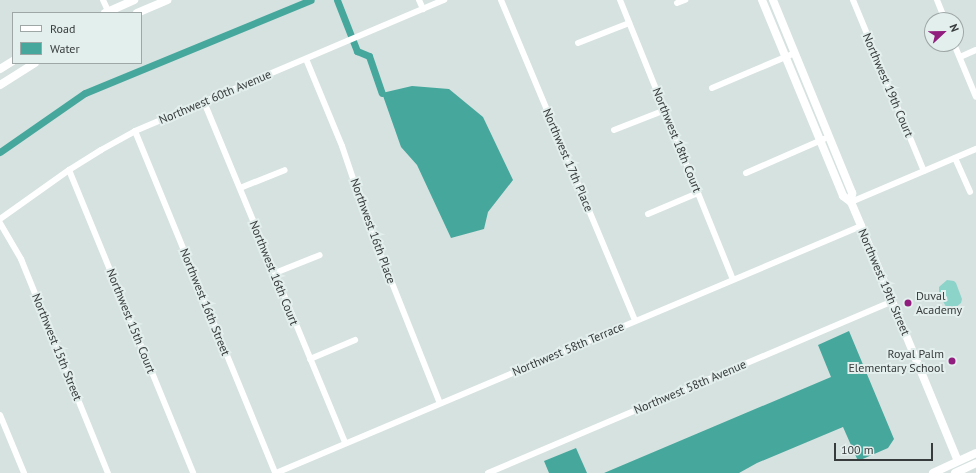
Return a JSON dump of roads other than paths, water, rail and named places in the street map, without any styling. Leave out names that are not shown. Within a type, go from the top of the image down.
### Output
[{"type":"street","points":[[103,0],[107,12],[134,0]]},
{"type":"street","points":[[139,12],[167,0]]},
{"type":"street","points":[[419,0],[422,9]]},
{"type":"street","name":"Northwest 60th Avenue","points":[[0,219],[69,170],[135,131],[444,0]]},
{"type":"street","name":"Northwest 17th Place","points":[[501,0],[635,320]]},
{"type":"street","name":"Northwest 18th Court","points":[[620,0],[733,279]]},
{"type":"street","points":[[677,3],[685,0]]},
{"type":"street","name":"Northwest 19th Street","points":[[762,0],[786,56],[852,193],[851,202],[958,461],[959,472]]},
{"type":"street","name":"Northwest 19th Street","points":[[773,0],[795,53],[825,139]]},
{"type":"street","name":"Northwest 19th Court","points":[[853,0],[924,171]]},
{"type":"street","points":[[936,0],[941,12]]},
{"type":"street","points":[[578,43],[629,23]]},
{"type":"street","points":[[960,57],[976,50]]},
{"type":"street","points":[[958,52],[976,97]]},
{"type":"street","points":[[712,88],[795,53]]},
{"type":"street","name":"Northwest 16th Place","points":[[306,59],[342,146],[367,220],[440,403]]},
{"type":"street","points":[[0,70],[12,62]]},
{"type":"street","points":[[0,85],[34,64]]},
{"type":"street","name":"Northwest 16th Court","points":[[204,102],[345,443]]},
{"type":"street","points":[[614,130],[665,110]]},
{"type":"street","name":"Northwest 16th Street","points":[[135,131],[275,473]]},
{"type":"street","points":[[746,173],[825,139]]},
{"type":"street","points":[[851,202],[976,149]]},
{"type":"street","points":[[955,158],[970,192]]},
{"type":"street","name":"Northwest 15th Court","points":[[69,170],[193,473]]},
{"type":"street","points":[[240,188],[285,170]]},
{"type":"street","points":[[648,214],[698,193]]},
{"type":"street","name":"Northwest 15th Street","points":[[0,223],[21,259],[108,473]]},
{"type":"street","name":"Northwest 58th Terrace","points":[[275,473],[861,226]]},
{"type":"street","points":[[275,273],[320,255]]},
{"type":"street","name":"Northwest 58th Avenue","points":[[488,473],[495,472],[893,301]]},
{"type":"street","points":[[310,359],[355,340]]},
{"type":"street","points":[[0,415],[24,473]]},
{"type":"street","points":[[933,473],[976,453]]},
{"type":"street","points":[[959,472],[976,463]]},
{"type":"water","points":[[412,86],[449,89],[483,117],[513,180],[488,212],[484,229],[451,238],[417,165],[401,147],[382,93]]},
{"type":"water","points":[[849,331],[894,439],[888,448],[858,461],[843,427],[757,463],[739,473],[604,473],[831,377],[818,345]]},
{"type":"water","points":[[576,448],[587,473],[549,473],[544,461]]},
{"type":"waterway","points":[[0,152],[85,93],[311,0]]},
{"type":"waterway","points":[[337,0],[357,51],[369,56],[382,93]]},
{"type":"place","name":"Duval Academy","points":[[908,303]]},
{"type":"place","name":"Royal Palm Elementary School","points":[[952,361]]}]
